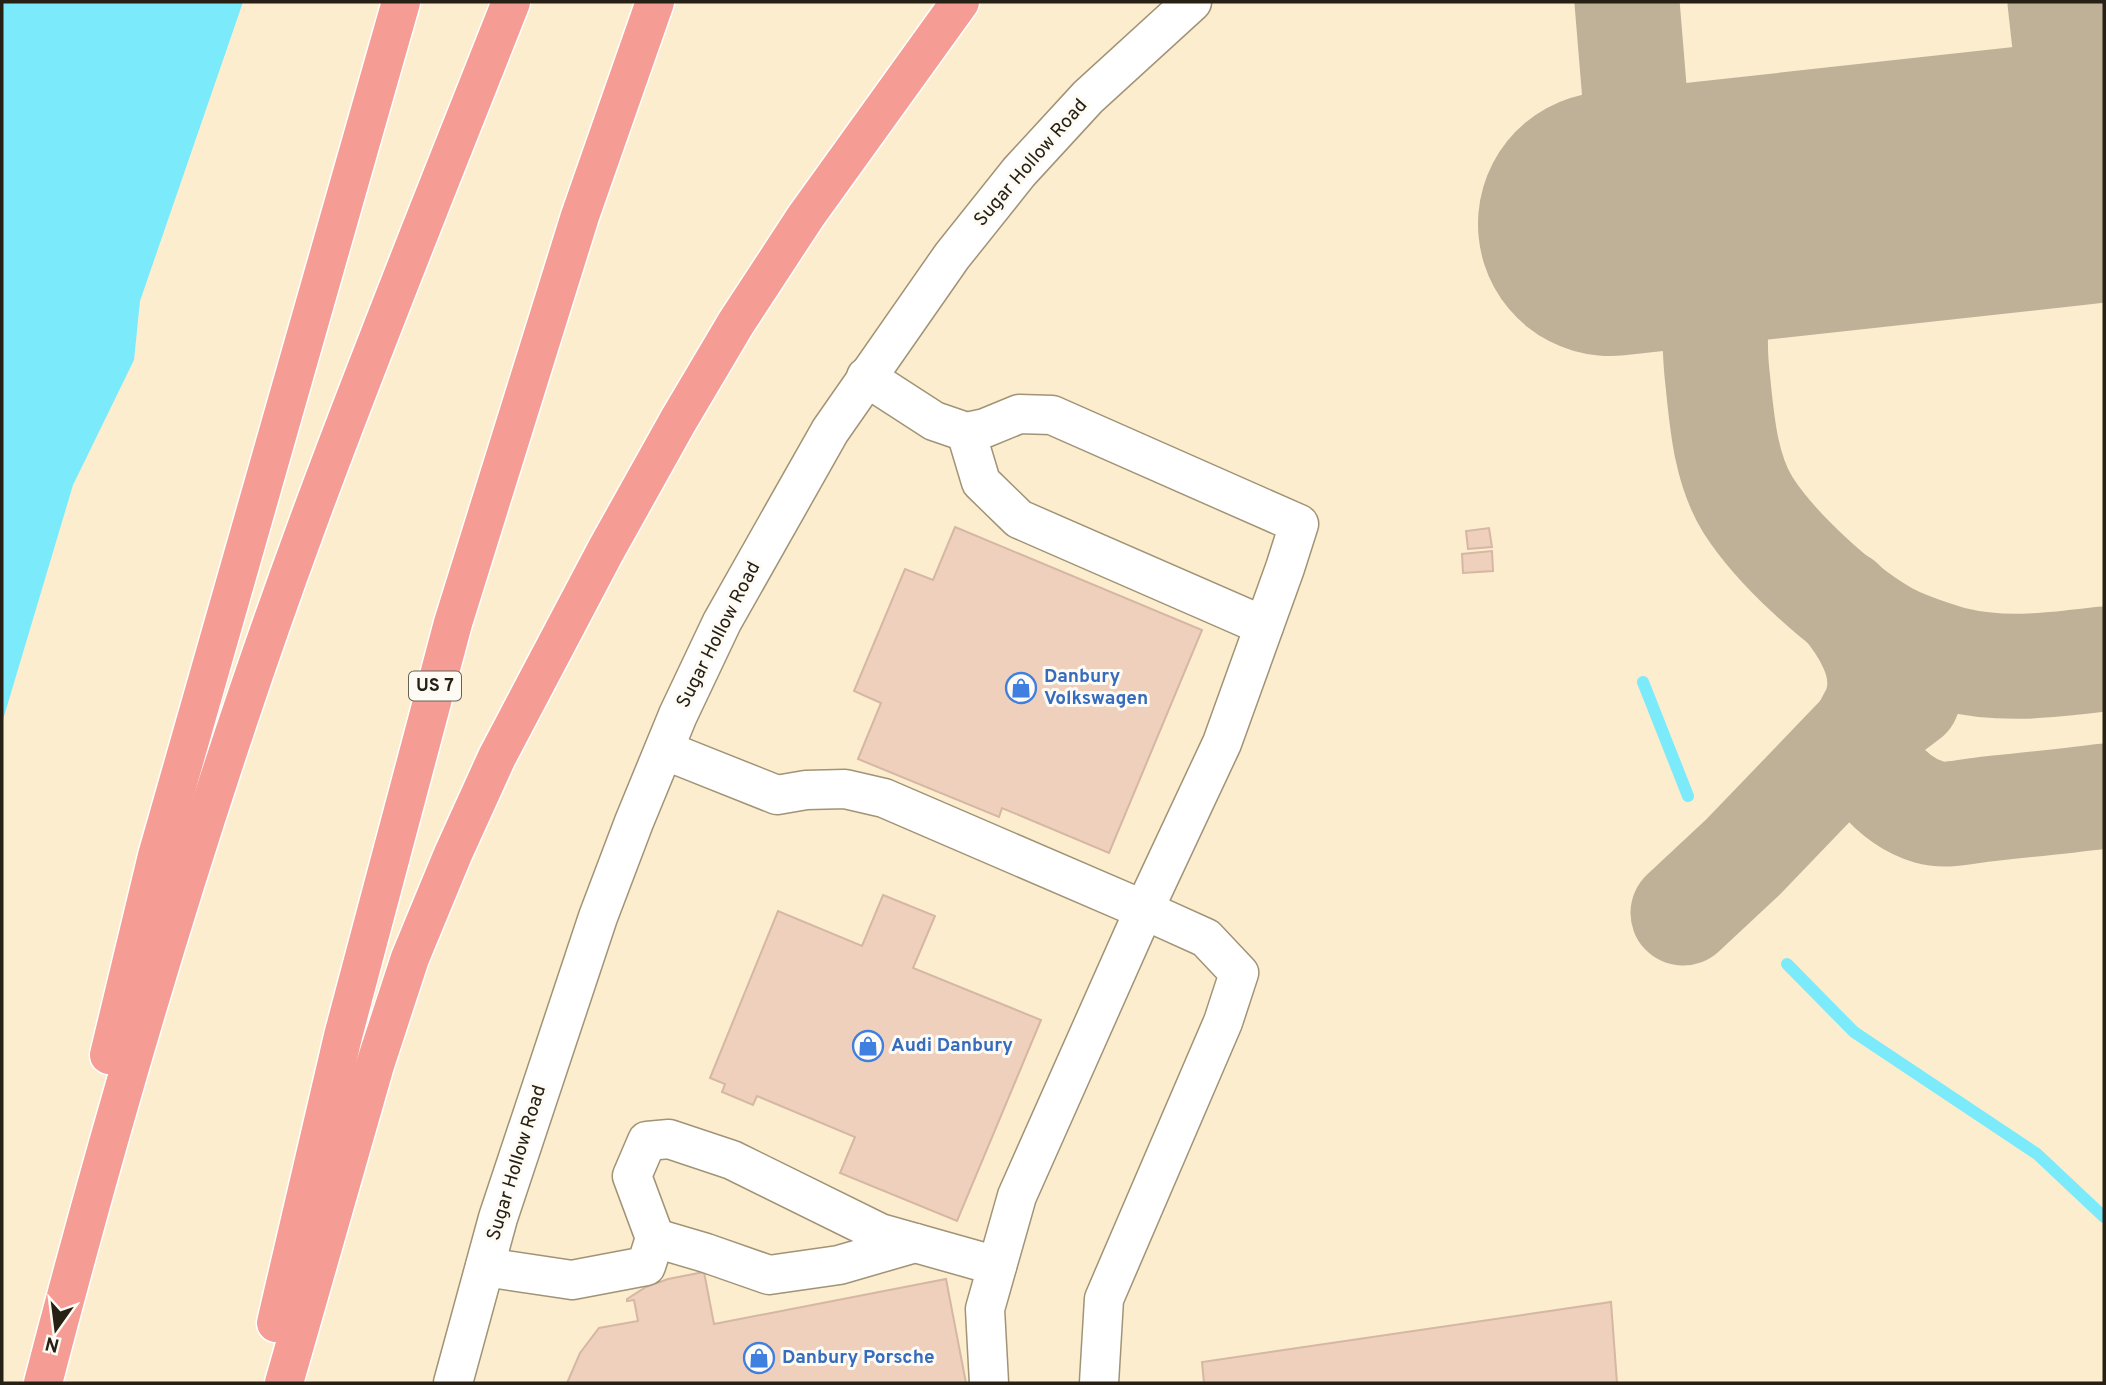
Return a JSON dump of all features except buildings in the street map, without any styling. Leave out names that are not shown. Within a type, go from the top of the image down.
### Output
[{"type":"highway","points":[[53,1346],[111,1045],[157,856],[401,2]]},
{"type":"highway","points":[[43,1383],[133,1059],[258,663],[352,405],[511,2]]},
{"type":"highway","name":"US 7","points":[[264,1383],[343,1036],[453,623],[560,276],[655,2]]},
{"type":"highway","points":[[284,1383],[375,1065],[410,958],[497,757],[677,421],[736,323],[806,216],[960,2]]},
{"type":"street","name":"Sugar Hollow Road","points":[[453,1383],[533,1110],[594,929],[664,750],[722,622],[830,431],[952,256],[1019,172],[1088,97],[1192,2]]},
{"type":"street","points":[[866,377],[934,421],[966,432],[985,428],[1019,414],[1052,415],[1299,524],[1222,743],[1144,909],[1017,1196],[985,1309],[989,1383]]},
{"type":"street","points":[[966,432],[981,482],[1019,519],[1264,626]]},
{"type":"street","points":[[664,750],[777,795],[806,790],[845,789],[884,798],[1206,938],[1240,973],[1223,1022],[1104,1299],[1099,1383]]},
{"type":"street","points":[[485,1267],[572,1280],[646,1266],[655,1238],[632,1177],[646,1141],[669,1139],[732,1160],[880,1233],[997,1266]]},
{"type":"street","points":[[655,1238],[706,1252],[769,1275],[839,1265],[915,1243]]},
{"type":"water","points":[[2,2],[243,2],[140,301],[134,360],[73,485],[2,723]]},
{"type":"waterway","points":[[1643,682],[1688,796]]},
{"type":"waterway","points":[[1787,964],[1854,1032],[2037,1154],[2104,1217]]},
{"type":"taxiway","points":[[1627,2],[1635,99],[1648,130],[1686,174],[1710,186],[1768,207]]},
{"type":"taxiway","points":[[2060,2],[2066,56],[2083,94],[2104,114]]},
{"type":"taxiway","points":[[1796,204],[1760,239],[1736,268],[1723,291],[1717,317],[1716,357],[1723,430],[1730,462],[1748,505],[1775,540],[1828,592],[1865,621],[1899,640],[1952,659],[1990,665],[2028,666],[2104,659]]},
{"type":"taxiway","points":[[1842,602],[1866,636],[1877,662],[1879,675],[1877,703],[1861,743],[1864,754],[1878,776],[1901,798],[1921,809],[1943,814],[2104,796]]},
{"type":"taxiway","points":[[1683,913],[1743,857],[1866,729],[1908,697]]},
{"type":"runway","points":[[1610,224],[2104,170]]},
{"type":"place","name":"Danbury Volkswagen","points":[[1021,688]]},
{"type":"place","name":"Audi Danbury","points":[[868,1046]]},
{"type":"place","name":"Danbury Porsche","points":[[759,1358]]}]
